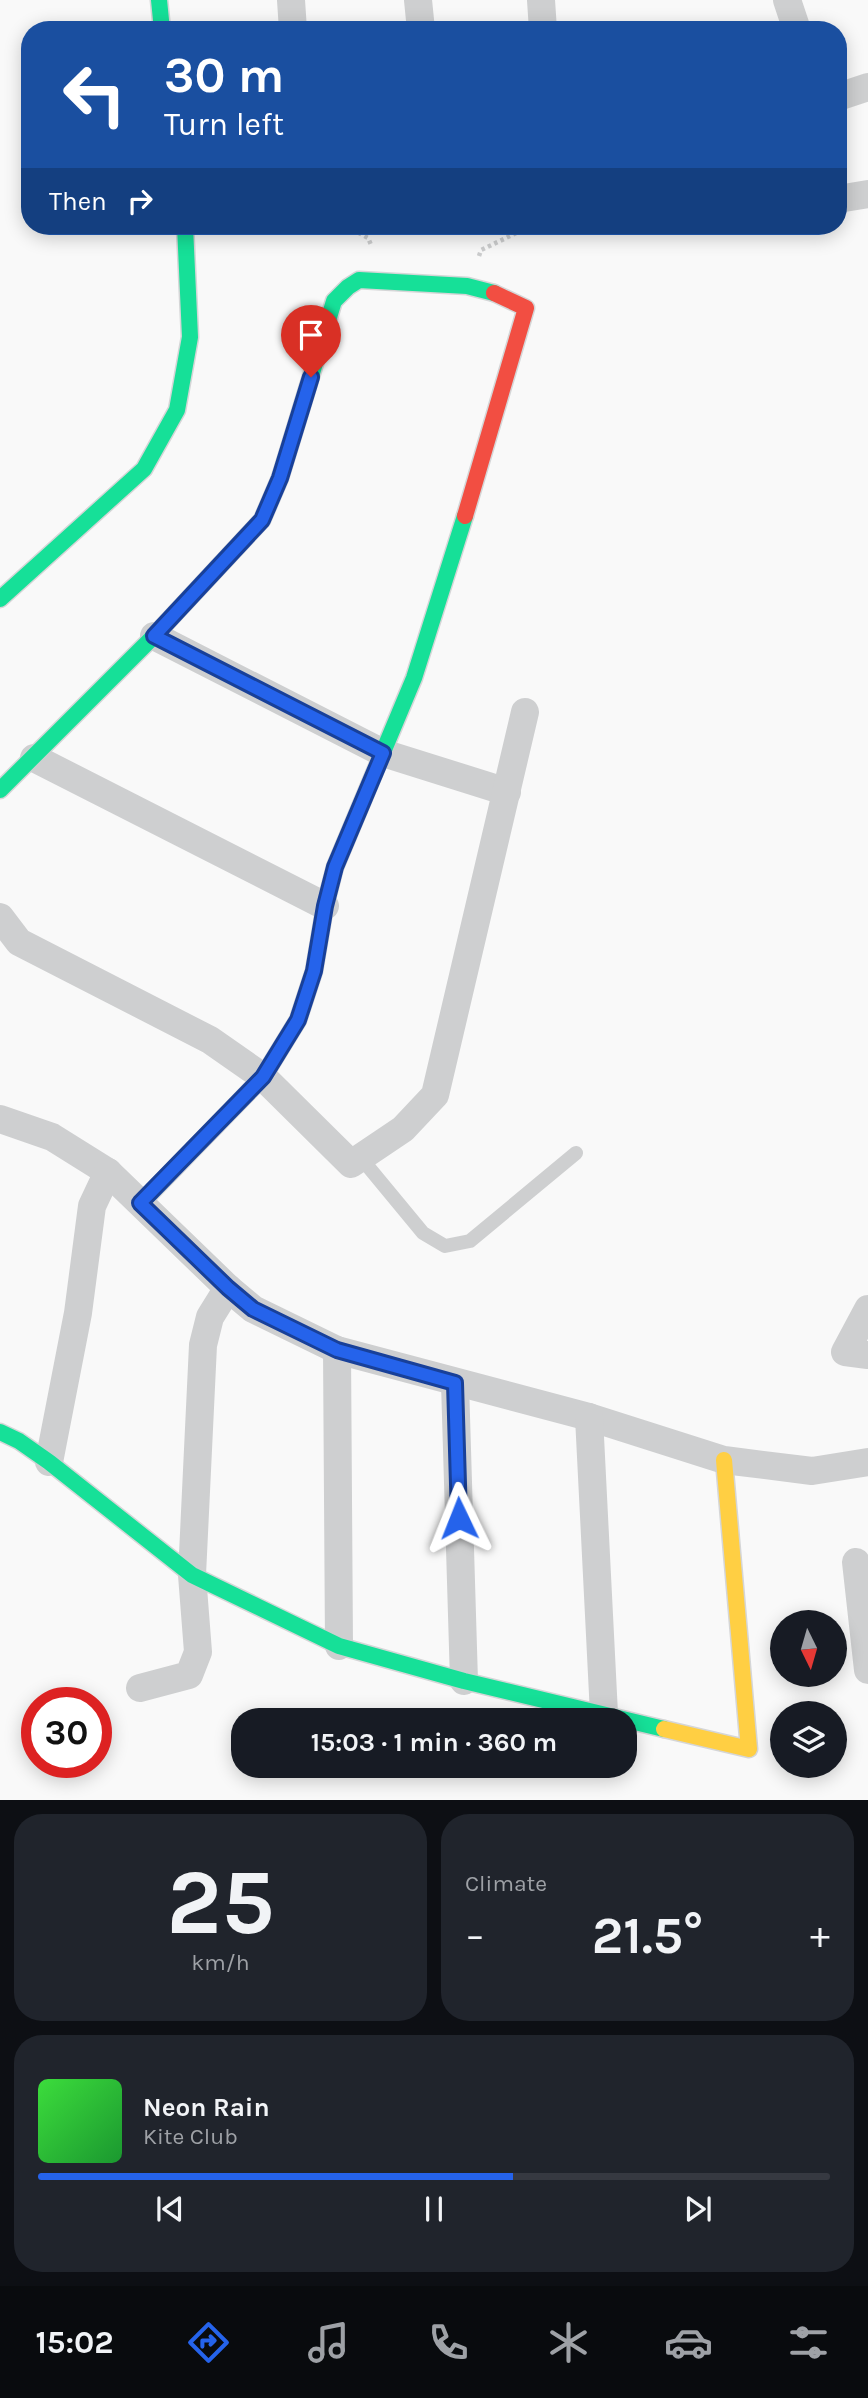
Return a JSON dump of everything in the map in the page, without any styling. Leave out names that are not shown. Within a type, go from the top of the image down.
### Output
[{"type":"street","points":[[159,0],[161,21]]},
{"type":"street","points":[[291,0],[292,21]]},
{"type":"street","points":[[418,0],[420,21]]},
{"type":"street","points":[[541,0],[542,21]]},
{"type":"street","points":[[787,0],[794,21]]},
{"type":"street","points":[[847,94],[868,87]]},
{"type":"street","points":[[847,198],[868,194]]},
{"type":"street","points":[[0,599],[144,470],[177,410],[190,337],[184,235]]},
{"type":"street","points":[[0,790],[154,636],[262,520],[280,478],[334,301],[348,286],[359,280],[467,286],[496,293],[526,308],[444,587],[414,678],[335,867],[314,971],[298,1020],[263,1077],[140,1203]]},
{"type":"street","points":[[154,636],[383,753],[507,793]]},
{"type":"street","points":[[0,917],[19,942],[210,1040],[263,1077],[351,1164],[403,1129],[435,1095],[525,712]]},
{"type":"street","points":[[34,758],[325,906]]},
{"type":"street","points":[[0,1119],[52,1137],[108,1172],[253,1309],[337,1350],[589,1417],[723,1460],[813,1471],[868,1462]]},
{"type":"street","points":[[49,1462],[78,1313],[92,1206],[108,1172]]},
{"type":"street","points":[[140,1688],[188,1675],[198,1652],[192,1575],[203,1345],[210,1317],[228,1288]]},
{"type":"street","points":[[868,1309],[845,1352],[868,1355]]},
{"type":"street","points":[[337,1350],[340,1646]]},
{"type":"street","points":[[455,1383],[464,1681]]},
{"type":"street","points":[[589,1417],[604,1708]]},
{"type":"street","points":[[0,1432],[19,1441],[49,1462],[192,1575],[340,1646],[464,1681],[579,1708]]},
{"type":"street","points":[[637,1722],[749,1749],[723,1460]]},
{"type":"street","points":[[851,1562],[868,1670]]},
{"type":"lane","points":[[361,1158],[423,1233],[445,1246],[470,1241],[576,1153]]},
{"type":"path","points":[[467,286],[481,250],[512,235]]},
{"type":"traffic: fast","points":[[159,0],[161,21]]},
{"type":"traffic: fast","points":[[0,599],[144,469],[177,410],[190,337],[185,235]]},
{"type":"traffic: fast","points":[[0,790],[154,636],[262,520],[280,478],[334,301],[359,280],[467,286],[494,293]]},
{"type":"traffic: fast","points":[[140,1204],[263,1077],[298,1020],[314,971],[335,867],[414,678],[465,516]]},
{"type":"traffic: fast","points":[[0,1432],[19,1441],[49,1462],[192,1575],[339,1646],[464,1681],[664,1729]]},
{"type":"traffic: slow","points":[[664,1729],[749,1749],[724,1460]]},
{"type":"traffic: jam","points":[[465,516],[526,308],[494,293]]},
{"type":"route","points":[[311,377],[280,478],[262,520],[154,636],[383,753],[335,867],[314,971],[298,1020],[263,1077],[140,1203],[253,1309],[337,1350],[455,1383],[459,1518]]}]
